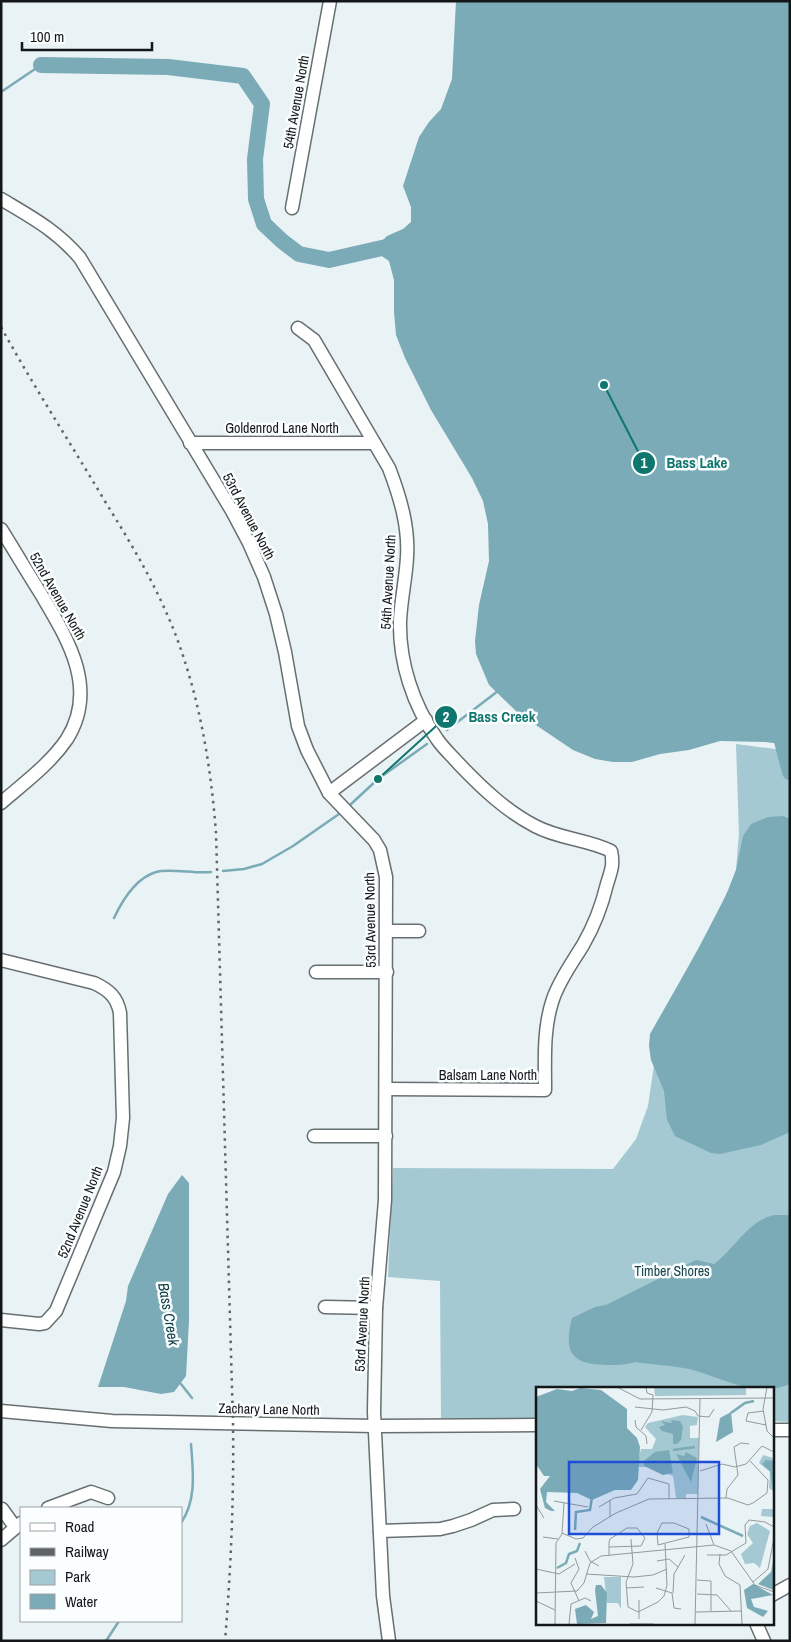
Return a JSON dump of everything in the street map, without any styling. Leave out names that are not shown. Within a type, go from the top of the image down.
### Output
[{"type":"street","name":"54th Avenue North","points":[[292,208],[330,1]]},
{"type":"street","name":"53rd Avenue North","points":[[1,199],[53,230],[80,258],[232,511],[264,577],[276,614],[286,652],[298,726],[306,750],[329,793],[374,840],[380,850],[386,877],[386,1136],[385,1200],[376,1308],[375,1426],[383,1596],[389,1641]]},
{"type":"street","name":"54th Avenue North","points":[[298,328],[314,340],[389,468],[404,511],[408,555],[400,621],[401,645],[405,670],[415,698],[437,740],[485,790],[505,807],[536,827],[596,844],[611,851]]},
{"type":"street","name":"Goldenrod Lane North","points":[[190,443],[374,443]]},
{"type":"street","name":"52nd Avenue North","points":[[1,528],[67,637],[80,677],[80,697],[75,720],[67,738],[42,767],[1,802]]},
{"type":"street","points":[[329,793],[426,720]]},
{"type":"street","name":"Balsam Lane North","points":[[386,1089],[545,1090],[545,1046],[547,1023],[552,1001],[559,982],[583,944],[600,907],[613,862],[611,851]]},
{"type":"street","points":[[387,931],[419,931]]},
{"type":"street","name":"52nd Avenue North","points":[[1,960],[94,983],[110,991],[118,1003],[120,1014],[122,1118],[120,1146],[114,1172],[56,1311],[45,1323],[39,1324],[1,1320]]},
{"type":"street","points":[[316,972],[387,972]]},
{"type":"street","points":[[314,1136],[386,1136]]},
{"type":"street","points":[[325,1307],[376,1308]]},
{"type":"street","name":"Zachary Lane North","points":[[1,1412],[112,1421],[375,1426],[536,1424]]},
{"type":"street","points":[[774,1430],[790,1430]]},
{"type":"street","points":[[51,1507],[91,1492],[108,1498]]},
{"type":"street","points":[[1,1540],[18,1525],[2,1509]]},
{"type":"street","points":[[380,1531],[440,1529],[453,1526],[493,1510],[514,1510]]},
{"type":"street","points":[[774,1594],[790,1585]]},
{"type":"street","points":[[756,1624],[764,1641]]},
{"type":"green space","name":"Timber Shores","points":[[736,744],[790,751],[790,1422],[774,1421],[774,1387],[536,1387],[536,1419],[441,1418],[440,1281],[388,1277],[393,1168],[613,1169],[636,1139],[648,1106],[654,1065],[650,1038],[723,902],[736,870],[739,834]]},
{"type":"water","points":[[456,1],[790,1],[790,745],[765,742],[720,741],[689,750],[660,754],[632,762],[613,762],[595,759],[573,750],[518,713],[489,685],[476,654],[475,641],[479,605],[489,561],[488,524],[483,501],[472,478],[431,410],[405,358],[396,335],[394,280],[389,261],[373,250],[387,236],[403,229],[411,222],[411,207],[403,186],[419,137],[441,109],[452,79]]},
{"type":"water","points":[[783,816],[790,819],[790,1132],[761,1145],[720,1154],[711,1153],[675,1136],[667,1120],[664,1091],[651,1060],[650,1034],[700,946],[728,891],[736,870],[743,836],[751,824],[768,817]]},
{"type":"water","points":[[182,1175],[189,1183],[189,1321],[186,1376],[174,1392],[161,1394],[124,1387],[98,1387],[126,1301],[128,1286],[168,1194]]},
{"type":"water","points":[[775,1215],[790,1215],[790,1384],[774,1388],[748,1387],[689,1369],[635,1362],[618,1365],[586,1363],[573,1355],[569,1340],[572,1318],[595,1307],[606,1305],[696,1260],[714,1264],[749,1229],[765,1218]]},
{"type":"waterway","points":[[1,92],[41,65]]},
{"type":"waterway","points":[[41,65],[168,67],[243,76],[262,104],[255,159],[256,199],[264,224],[299,254],[329,260],[395,245]]},
{"type":"waterway","name":"Bass Creek","points":[[447,730],[498,691]]},
{"type":"waterway","name":"Bass Creek","points":[[774,724],[778,726],[790,772]]},
{"type":"waterway","name":"Bass Creek","points":[[350,805],[378,779],[427,744]]},
{"type":"waterway","name":"Bass Creek","points":[[223,871],[244,869],[262,864],[293,846],[339,814]]},
{"type":"waterway","name":"Bass Creek","points":[[114,918],[130,891],[149,875],[161,871],[211,872]]},
{"type":"waterway","name":"Bass Creek","points":[[181,1384],[192,1398]]},
{"type":"waterway","name":"Bass Creek","points":[[182,1521],[190,1505],[192,1495],[191,1444]]},
{"type":"waterway","name":"Bass Creek","points":[[106,1641],[118,1622]]},
{"type":"railway","points":[[1,327],[127,537],[155,589],[172,625],[187,667],[204,737],[216,833],[233,1423],[232,1532],[225,1641]]},
{"type":"place","name":"Bass Lake","points":[[604,385]]},
{"type":"place","name":"Bass Creek","points":[[378,779]]}]
